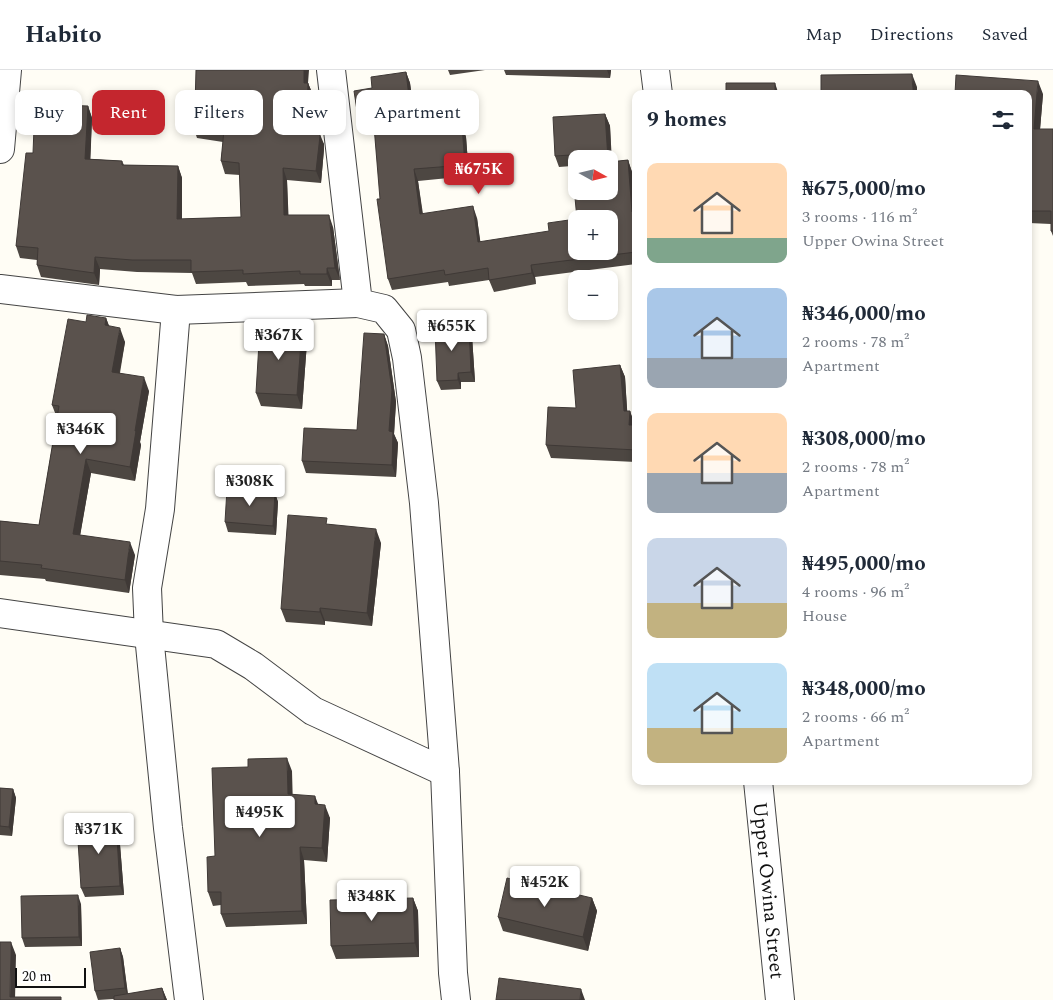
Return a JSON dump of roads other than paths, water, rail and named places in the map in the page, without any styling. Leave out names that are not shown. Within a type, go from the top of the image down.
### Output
[{"type":"street","points":[[0,149],[7,70]]},
{"type":"street","points":[[331,70],[358,303]]},
{"type":"street","points":[[655,70],[658,90]]},
{"type":"street","points":[[0,289],[176,310],[358,303],[384,309],[401,330],[407,358],[424,503],[445,772],[453,973],[456,1000]]},
{"type":"street","points":[[176,310],[160,509],[147,588],[149,635],[168,828],[189,1000]]},
{"type":"street","points":[[0,613],[216,644],[253,666],[313,711],[445,772]]},
{"type":"street","name":"Upper Owina Street","points":[[758,785],[780,1000]]}]
